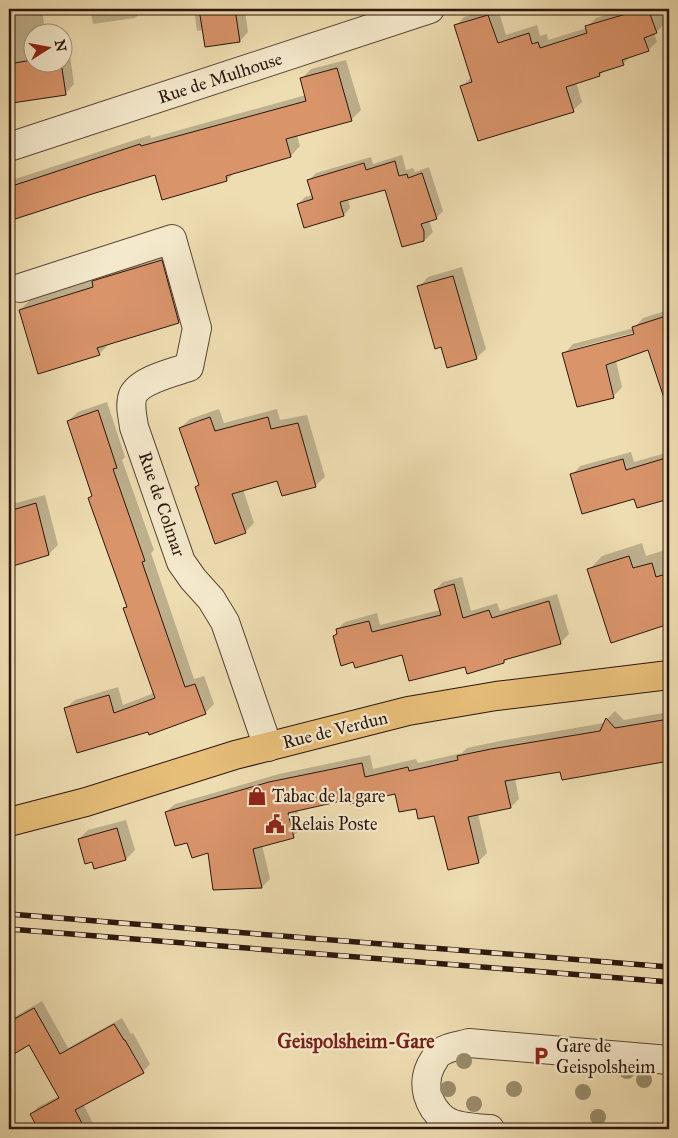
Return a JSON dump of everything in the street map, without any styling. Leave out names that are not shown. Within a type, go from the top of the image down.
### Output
[{"type":"main road","name":"Rue de Verdun","points":[[9,822],[86,802],[235,756],[408,711],[496,696],[669,675]]},
{"type":"street","name":"Rue de Mulhouse","points":[[9,147],[430,9]]},
{"type":"street","name":"Rue de Colmar","points":[[20,288],[172,239],[197,328],[189,367],[161,376],[141,386],[133,396],[134,427],[181,562],[211,599],[225,622],[268,747]]},
{"type":"street","points":[[490,1129],[467,1128],[446,1121],[432,1107],[426,1089],[428,1071],[436,1056],[449,1048],[469,1043],[669,1060]]},
{"type":"building","points":[[199,9],[235,9],[240,42],[205,47]]},
{"type":"building","points":[[648,9],[657,33],[644,38],[649,51],[622,60],[624,65],[599,73],[600,76],[566,87],[574,112],[478,141],[460,86],[472,82],[454,25],[488,15],[498,43],[529,33],[532,44],[538,42],[540,48],[587,33],[585,26]]},
{"type":"building","points":[[22,62],[22,72],[63,72],[66,95],[12,103],[9,64]]},
{"type":"building","points":[[337,68],[352,121],[286,139],[291,157],[226,176],[227,181],[162,200],[155,175],[9,221],[9,187],[140,144],[141,146],[306,101],[300,78]]},
{"type":"building","points":[[395,161],[399,176],[407,174],[408,178],[422,173],[437,219],[421,224],[424,231],[424,241],[402,247],[385,190],[340,202],[344,216],[304,228],[297,204],[313,199],[307,180],[364,163],[366,170]]},
{"type":"building","points":[[162,260],[179,323],[97,348],[100,355],[38,374],[19,310],[93,287],[92,281]]},
{"type":"building","points":[[453,276],[477,359],[447,368],[441,347],[435,349],[417,286]]},
{"type":"building","points":[[669,315],[669,400],[665,401],[648,350],[606,365],[614,398],[577,407],[562,353],[634,334],[632,327]]},
{"type":"building","points":[[98,410],[117,468],[113,469],[145,561],[142,562],[185,687],[195,684],[206,714],[149,735],[148,732],[77,753],[64,708],[109,695],[114,713],[155,698],[123,608],[127,607],[88,498],[92,496],[67,421]]},
{"type":"building","points":[[210,417],[215,431],[268,417],[271,429],[298,423],[316,487],[282,496],[277,481],[232,494],[246,533],[215,544],[195,487],[199,485],[179,428]]},
{"type":"building","points":[[669,457],[669,499],[637,508],[634,499],[582,514],[570,474],[623,459],[626,470]]},
{"type":"building","points":[[36,503],[49,555],[13,566],[9,550],[9,511]]},
{"type":"building","points":[[629,556],[633,568],[652,563],[656,577],[669,573],[669,624],[611,643],[587,569]]},
{"type":"building","points":[[454,584],[463,618],[489,610],[492,618],[549,601],[561,644],[504,660],[504,663],[467,674],[465,667],[409,681],[402,655],[355,668],[353,662],[341,666],[333,636],[337,634],[336,629],[369,621],[372,632],[441,615],[434,590]]},
{"type":"building","points":[[606,718],[615,728],[669,719],[669,761],[562,780],[560,772],[505,781],[511,808],[468,817],[479,863],[448,870],[434,816],[418,819],[416,809],[399,812],[395,794],[350,804],[350,799],[288,813],[294,838],[253,849],[262,888],[213,890],[208,853],[192,858],[187,843],[175,846],[165,812],[269,782],[362,763],[365,777],[408,767],[409,771],[458,760],[457,756],[491,749],[600,731]]},
{"type":"building","points":[[117,828],[126,860],[94,869],[92,862],[85,864],[78,839]]},
{"type":"building","points":[[34,1008],[60,1054],[114,1024],[144,1073],[75,1110],[85,1129],[38,1129],[30,1114],[59,1098],[29,1045],[9,1057],[9,1022]]},
{"type":"railway","points":[[9,914],[669,967]]},
{"type":"railway","points":[[9,929],[669,982]]},
{"type":"place","name":"Tabac de la gare","points":[[257,796]]},
{"type":"place","name":"Relais Poste","points":[[275,824]]},
{"type":"place","name":"Gare de Geispolsheim","points":[[541,1056]]},
{"type":"district","name":"Geispolsheim-Gare","points":[[356,1041]]}]
